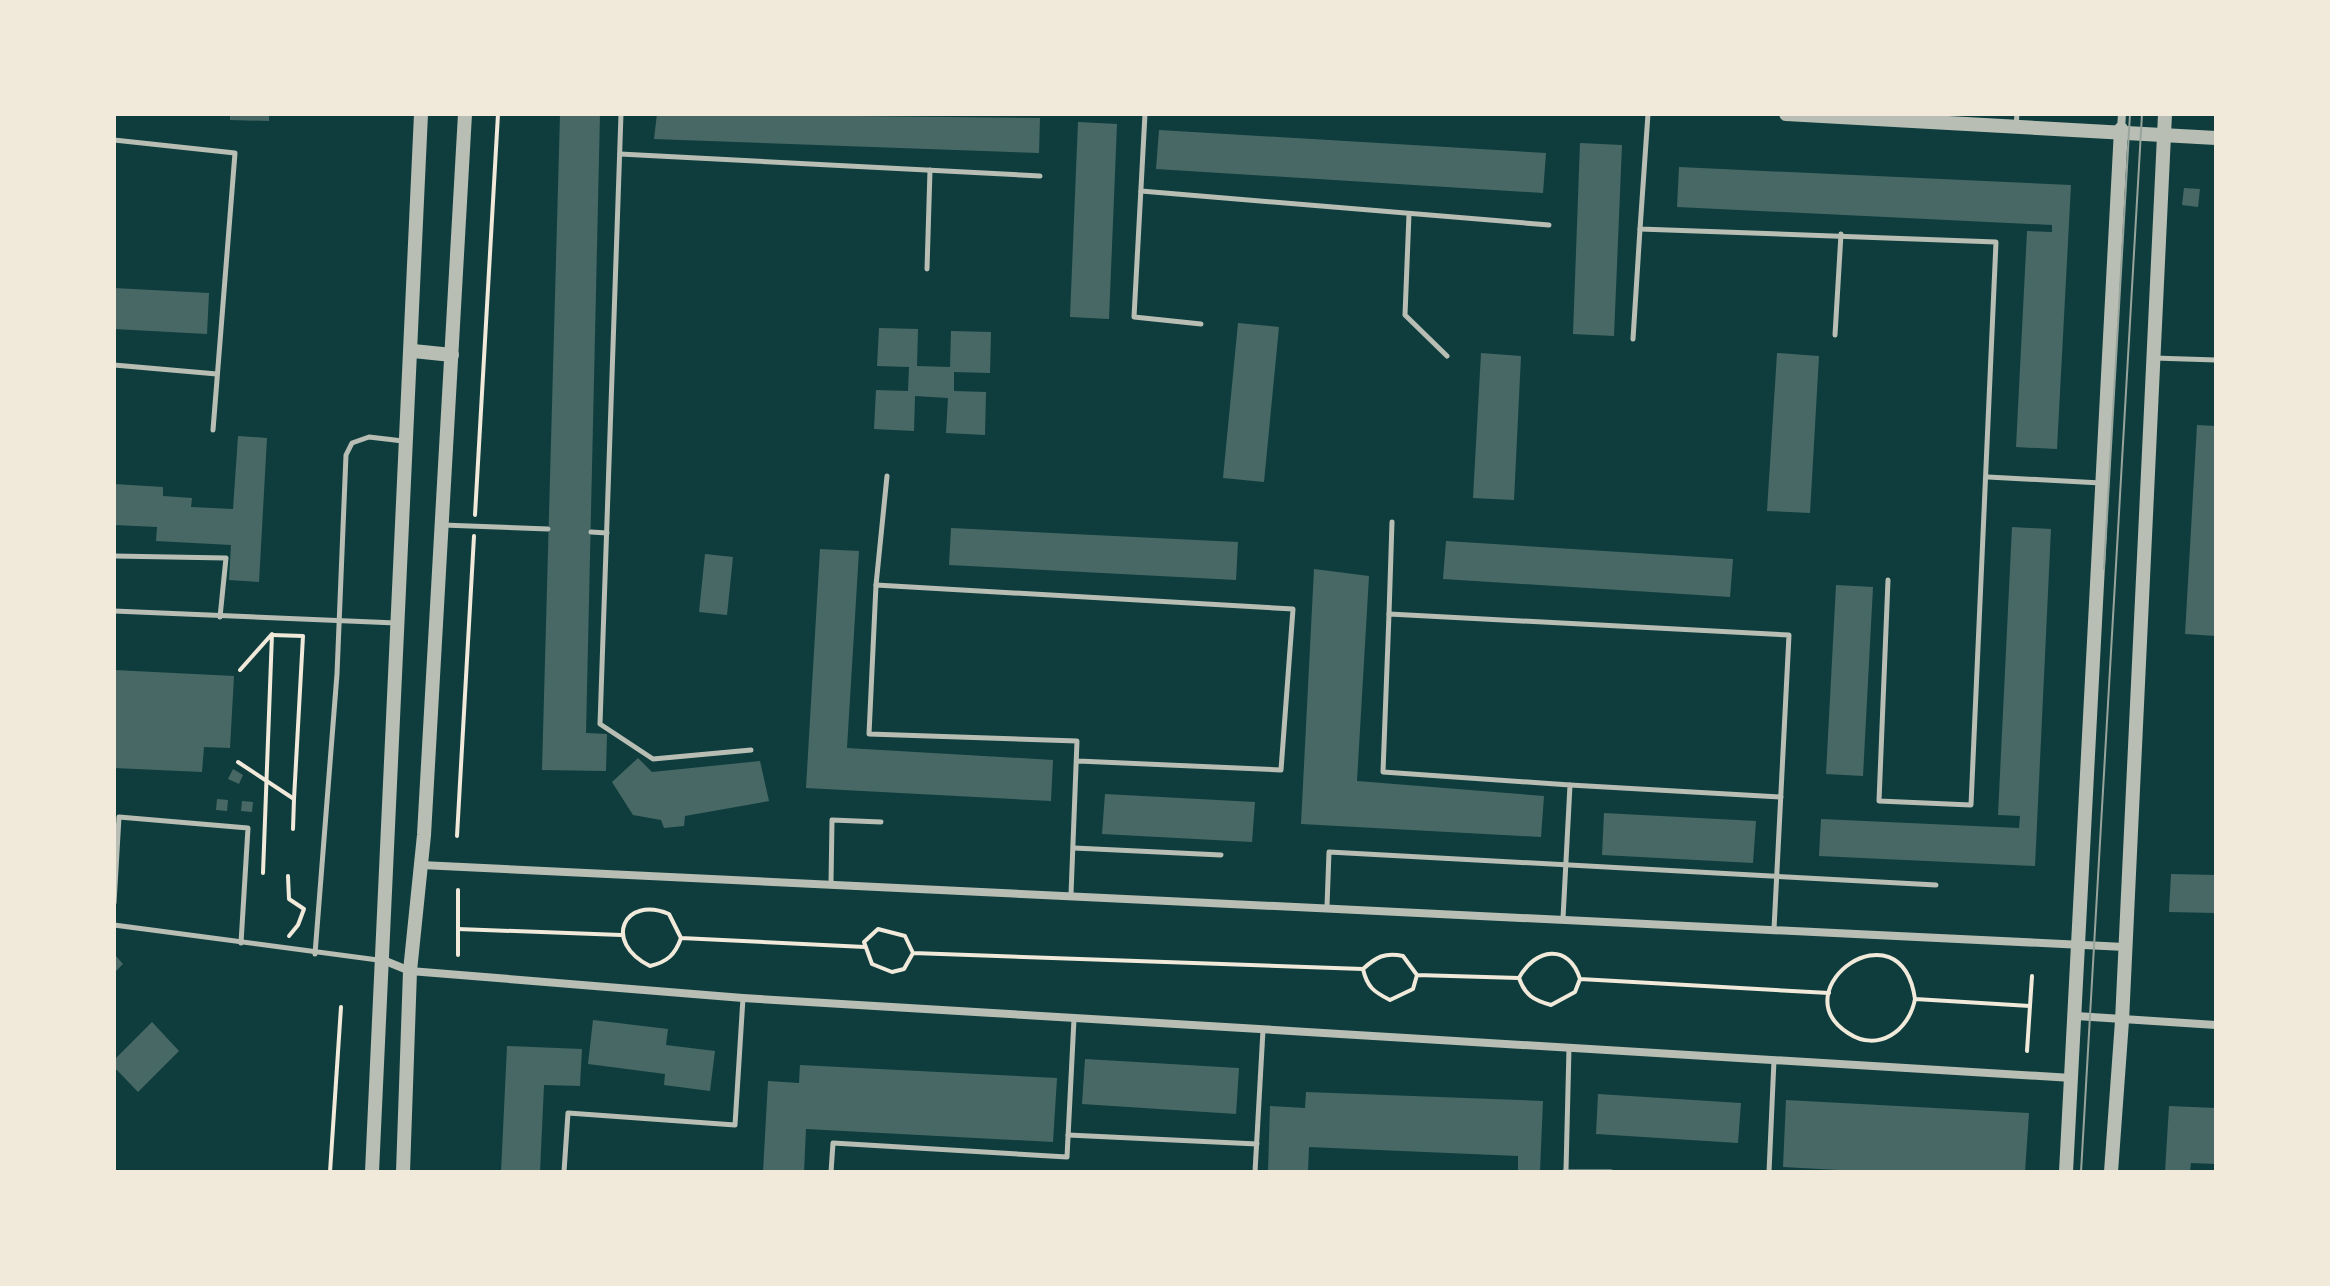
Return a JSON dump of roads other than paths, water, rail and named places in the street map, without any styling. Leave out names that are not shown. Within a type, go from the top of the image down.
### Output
[{"type":"street","points":[[372,1172],[397,623],[413,351],[421,114]]},
{"type":"street","points":[[403,1172],[410,971],[421,865],[465,114]]},
{"type":"street","points":[[1786,114],[2121,125],[2216,138]]},
{"type":"street","points":[[2111,1172],[2122,1021],[2165,114]]},
{"type":"street","points":[[2066,1172],[2121,125]]},
{"type":"street","points":[[413,351],[452,355]]},
{"type":"street","points":[[421,865],[1327,906],[2125,947]]},
{"type":"street","points":[[383,960],[410,971],[743,998],[2072,1078]]},
{"type":"street","points":[[2076,1016],[2216,1025]]},
{"type":"lane","points":[[621,114],[600,724],[653,759],[751,750]]},
{"type":"lane","points":[[1145,114],[1134,317],[1201,324]]},
{"type":"lane","points":[[1633,339],[1648,114]]},
{"type":"lane","points":[[114,140],[235,153],[213,430]]},
{"type":"lane","points":[[620,154],[1040,176]]},
{"type":"lane","points":[[927,269],[930,170]]},
{"type":"lane","points":[[1141,191],[1549,225]]},
{"type":"lane","points":[[1409,214],[1405,315],[1447,356]]},
{"type":"lane","points":[[1640,229],[1996,242],[1971,805],[1879,801],[1888,580]]},
{"type":"lane","points":[[1835,335],[1841,234]]},
{"type":"lane","points":[[2153,358],[2216,360]]},
{"type":"lane","points":[[114,365],[217,374]]},
{"type":"lane","points":[[315,954],[339,621],[346,455],[352,443],[369,437],[408,441]]},
{"type":"lane","points":[[887,476],[876,585],[869,734],[1077,741],[1071,894]]},
{"type":"lane","points":[[1987,477],[2102,483]]},
{"type":"lane","points":[[1392,522],[1383,772],[1781,797]]},
{"type":"lane","points":[[442,525],[548,529]]},
{"type":"lane","points":[[591,532],[607,533]]},
{"type":"lane","points":[[114,556],[226,558],[220,617]]},
{"type":"lane","points":[[876,585],[1293,609],[1281,770],[1078,761]]},
{"type":"lane","points":[[114,611],[397,623]]},
{"type":"lane","points":[[1389,614],[1789,635],[1774,929]]},
{"type":"lane","points":[[1563,918],[1570,785]]},
{"type":"lane","points":[[114,903],[119,817],[248,828],[241,943]]},
{"type":"lane","points":[[831,883],[832,820],[881,822]]},
{"type":"lane","points":[[1074,848],[1221,855]]},
{"type":"lane","points":[[1327,906],[1329,852],[1936,885]]},
{"type":"lane","points":[[114,925],[315,954],[383,960]]},
{"type":"lane","points":[[564,1172],[568,1113],[735,1125],[743,998]]},
{"type":"lane","points":[[831,1172],[833,1143],[1067,1157],[1074,1018]]},
{"type":"lane","points":[[1255,1172],[1263,1030]]},
{"type":"lane","points":[[1569,1048],[1565,1171],[1611,1172]]},
{"type":"lane","points":[[1769,1172],[1774,1060]]},
{"type":"lane","points":[[1068,1135],[1257,1144]]},
{"type":"tram line","points":[[2104,569],[2130,114]]},
{"type":"tram line","points":[[2081,1172],[2142,114]]}]
